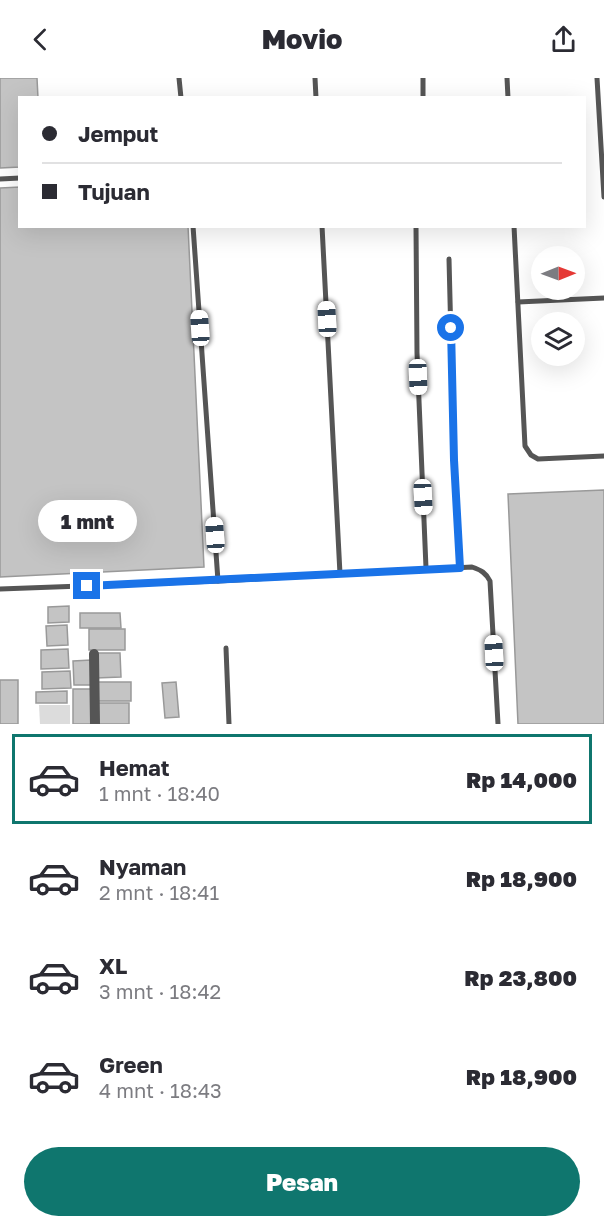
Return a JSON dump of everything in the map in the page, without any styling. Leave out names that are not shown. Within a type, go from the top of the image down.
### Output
[{"type":"street","points":[[94,654],[95,724]]},
{"type":"lane","points":[[179,78],[181,96]]},
{"type":"lane","points":[[315,78],[316,96]]},
{"type":"lane","points":[[423,78],[423,96]]},
{"type":"lane","points":[[507,78],[508,96]]},
{"type":"lane","points":[[597,78],[604,197]]},
{"type":"lane","points":[[0,179],[18,178]]},
{"type":"lane","points":[[193,228],[218,581]]},
{"type":"lane","points":[[322,228],[340,574]]},
{"type":"lane","points":[[416,228],[417,353],[426,568]]},
{"type":"lane","points":[[514,228],[525,446],[531,455],[538,459],[604,456]]},
{"type":"lane","points":[[449,259],[454,460],[460,568]]},
{"type":"lane","points":[[518,302],[604,298]]},
{"type":"lane","points":[[0,589],[218,581],[472,567],[487,575],[490,582],[498,724]]},
{"type":"lane","points":[[226,648],[229,724]]},
{"type":"shaded area","points":[[39,705],[70,705],[70,724],[40,724]]},
{"type":"building","points":[[0,78],[37,78],[38,96],[18,96],[18,167],[0,168]]},
{"type":"building","points":[[18,187],[18,228],[188,228],[204,567],[0,577],[0,188]]},
{"type":"building","points":[[604,490],[604,724],[518,724],[508,494]]},
{"type":"building","points":[[69,606],[69,622],[48,623],[48,607]]},
{"type":"building","points":[[80,613],[120,613],[121,628],[80,628]]},
{"type":"building","points":[[67,625],[68,645],[47,646],[46,626]]},
{"type":"building","points":[[89,629],[125,629],[125,650],[89,650]]},
{"type":"building","points":[[68,649],[69,668],[41,669],[41,650]]},
{"type":"building","points":[[96,653],[120,653],[121,677],[96,678]]},
{"type":"building","points":[[91,660],[92,685],[74,685],[73,661]]},
{"type":"building","points":[[70,671],[71,688],[42,689],[42,672]]},
{"type":"building","points":[[0,680],[18,680],[18,724],[0,724]]},
{"type":"building","points":[[98,682],[131,682],[131,701],[98,701]]},
{"type":"building","points":[[176,682],[179,717],[165,718],[162,683]]},
{"type":"building","points":[[73,689],[92,689],[93,724],[73,724]]},
{"type":"building","points":[[67,691],[67,703],[36,703],[36,692]]},
{"type":"building","points":[[97,703],[129,703],[129,724],[97,724]]},
{"type":"route","points":[[87,586],[460,568],[454,460],[451,328]]}]
